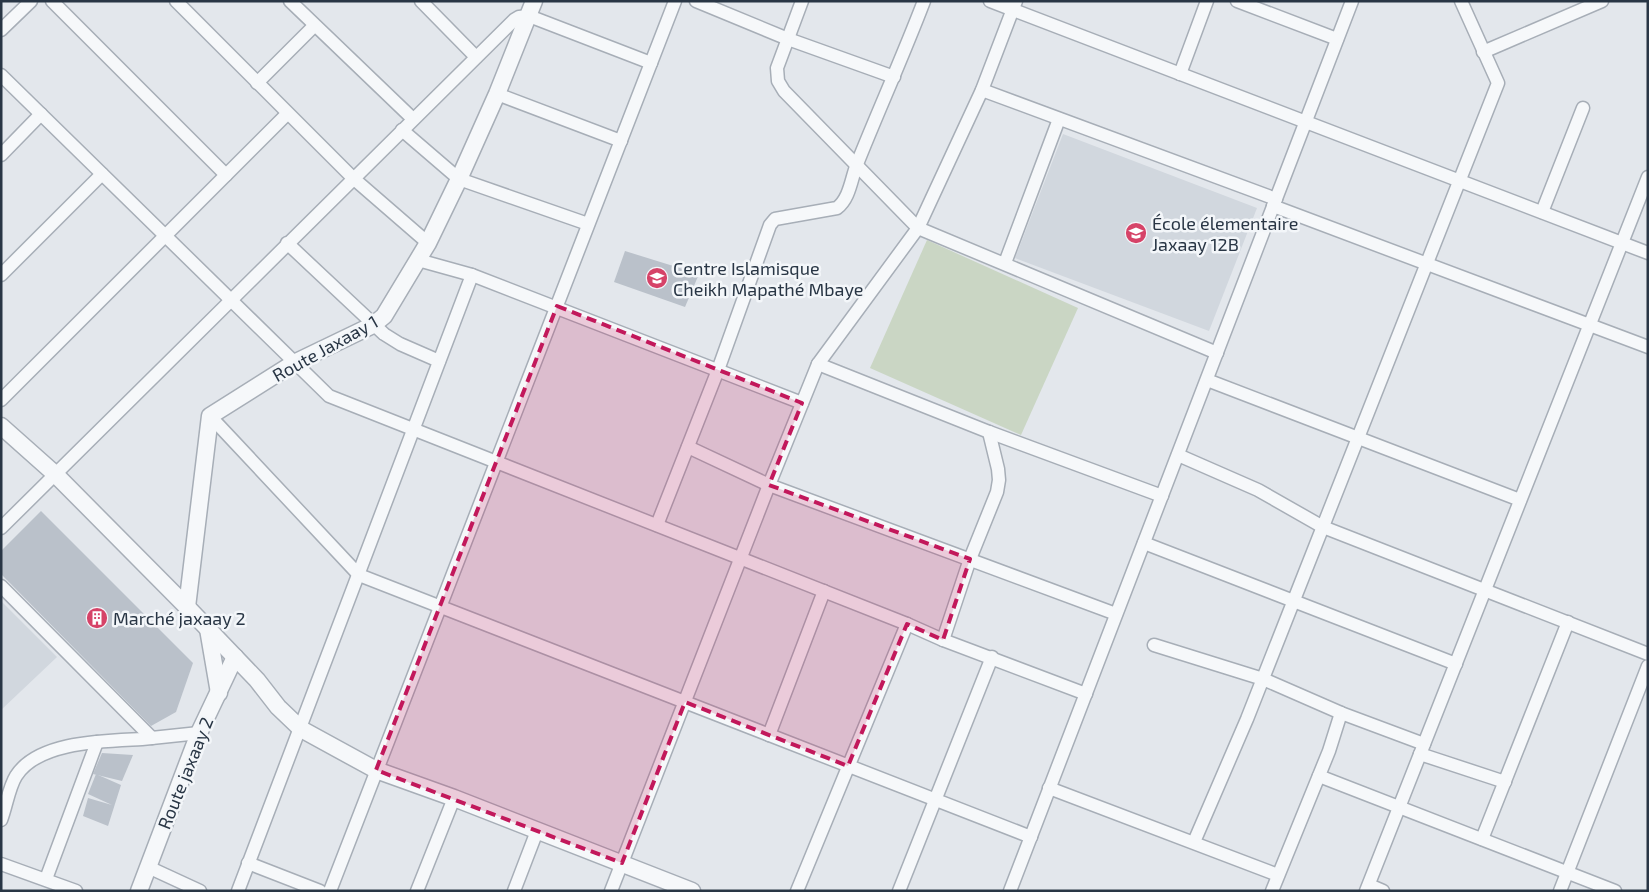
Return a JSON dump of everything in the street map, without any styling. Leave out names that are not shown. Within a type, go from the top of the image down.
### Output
[{"type":"street","points":[[1,30],[31,1]]},
{"type":"street","points":[[52,1],[226,175]]},
{"type":"street","points":[[290,1],[413,119]]},
{"type":"street","points":[[421,1],[476,57]]},
{"type":"street","points":[[330,891],[675,1]]},
{"type":"street","points":[[696,1],[788,39],[894,77]]},
{"type":"street","points":[[802,1],[777,68],[778,81],[784,91],[918,228],[1217,353]]},
{"type":"street","points":[[657,525],[718,370],[770,225],[775,219],[837,208],[844,202],[856,166],[924,1]]},
{"type":"street","points":[[990,1],[1014,6],[1180,74],[1648,253]]},
{"type":"street","points":[[1180,74],[1208,1]]},
{"type":"street","points":[[1237,1],[1337,39]]},
{"type":"street","points":[[1010,891],[1352,1]]},
{"type":"street","points":[[1194,842],[1263,679],[1498,82],[1460,1]]},
{"type":"street","points":[[1483,52],[1602,1]]},
{"type":"street","points":[[177,2],[353,178],[428,243]]},
{"type":"street","points":[[611,891],[740,558],[818,364],[918,228],[982,90],[1014,6]]},
{"type":"street","points":[[1,528],[514,20],[532,9],[651,63]]},
{"type":"street","name":"Route Jaxaay 1","points":[[210,416],[294,363],[373,325],[384,316],[428,243],[459,179],[532,9]]},
{"type":"street","points":[[257,83],[314,26]]},
{"type":"street","points":[[1,75],[329,396],[824,591],[943,640],[1086,694]]},
{"type":"street","points":[[982,90],[1275,203],[1426,264],[1648,347]]},
{"type":"street","points":[[497,94],[621,141]]},
{"type":"street","points":[[1542,212],[1583,108]]},
{"type":"street","points":[[1,155],[41,114]]},
{"type":"street","points":[[1,400],[287,114]]},
{"type":"street","points":[[1005,263],[1059,119]]},
{"type":"street","points":[[402,130],[459,179],[588,224]]},
{"type":"street","points":[[1,275],[102,174]]},
{"type":"street","points":[[1383,891],[1368,888],[1648,177]]},
{"type":"street","points":[[287,244],[373,325],[400,344],[439,361]]},
{"type":"street","points":[[418,260],[472,275],[557,306],[802,403]]},
{"type":"street","points":[[238,891],[472,275]]},
{"type":"street","points":[[818,364],[989,432],[1162,496]]},
{"type":"street","points":[[1206,380],[1520,500]]},
{"type":"street","points":[[187,607],[210,416]]},
{"type":"street","points":[[210,416],[359,575],[1031,837]]},
{"type":"street","points":[[1,426],[55,474],[187,607],[257,680],[278,707],[300,729],[376,770],[454,798],[692,891]]},
{"type":"street","points":[[943,640],[970,559],[997,492],[999,480],[989,432]]},
{"type":"street","points":[[688,447],[769,485],[1116,614]]},
{"type":"street","points":[[1178,455],[1258,490],[1323,527],[1648,654]]},
{"type":"street","points":[[1144,543],[1456,664]]},
{"type":"street","points":[[1,586],[152,738]]},
{"type":"street","points":[[769,735],[824,591]]},
{"type":"street","points":[[1482,839],[1568,622]]},
{"type":"street","points":[[797,891],[907,624]]},
{"type":"street","points":[[208,629],[219,694]]},
{"type":"street","points":[[1154,645],[1263,679],[1422,749],[1505,782]]},
{"type":"street","name":"Route jaxaay 2","points":[[139,891],[199,734],[235,657]]},
{"type":"street","points":[[899,891],[992,657]]},
{"type":"street","points":[[1560,891],[1648,666]]},
{"type":"street","points":[[1272,891],[1319,776],[1341,713]]},
{"type":"street","points":[[1,820],[16,776],[24,766],[49,752],[62,747],[97,742],[199,734]]},
{"type":"street","points":[[46,879],[97,742]]},
{"type":"street","points":[[1319,776],[1615,891]]},
{"type":"street","points":[[1049,788],[1278,874]]},
{"type":"street","points":[[417,891],[454,798]]},
{"type":"street","points":[[514,891],[537,830]]},
{"type":"street","points":[[248,863],[320,891]]},
{"type":"street","points":[[1,864],[76,891]]},
{"type":"street","points":[[148,867],[200,891]]},
{"type":"highlighted area","points":[[557,306],[802,403],[769,485],[970,559],[943,640],[907,624],[848,766],[685,702],[622,863],[376,770]]},
{"type":"shaded area","name":"École élementaire Jaxaay 12B","points":[[1063,134],[1257,208],[1209,331],[1015,258]]},
{"type":"shaded area","points":[[1,601],[57,657],[1,710]]},
{"type":"green space","points":[[927,240],[1078,308],[1021,435],[870,368]]},
{"type":"building","points":[[625,251],[699,274],[685,307],[614,282]]},
{"type":"building","name":"Marché jaxaay 2","points":[[41,511],[193,663],[176,712],[151,726],[1,574],[1,551]]},
{"type":"building","points":[[102,753],[133,755],[122,781],[93,774]]},
{"type":"building","points":[[96,774],[121,785],[108,826],[83,816],[88,798],[112,805],[88,794]]},
{"type":"place","name":"École élementaire Jaxaay 12B","points":[[1136,233]]},
{"type":"place","name":"Centre Islamisque Cheikh Mapathé Mbaye","points":[[657,278]]},
{"type":"place","name":"Marché jaxaay 2","points":[[97,618]]}]
